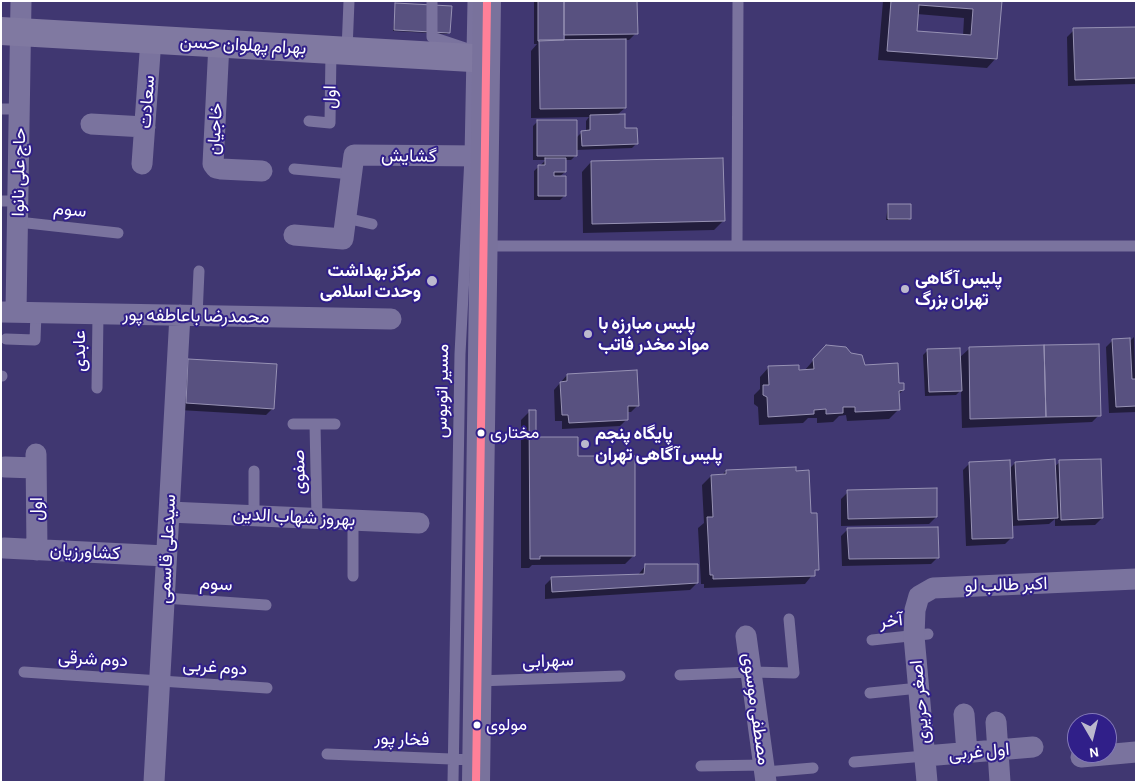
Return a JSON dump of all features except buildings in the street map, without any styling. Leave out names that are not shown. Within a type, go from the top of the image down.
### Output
[{"type":"main road","points":[[468,767],[476,681],[483,246],[477,157],[476,56],[487,1]]},
{"type":"street","name":"حاج علی نانوا","points":[[18,312],[13,208],[11,32],[21,1]]},
{"type":"street","name":"بهرام پهلوان حسن","points":[[11,32],[476,56]]},
{"type":"street","name":"سعادت","points":[[142,164],[151,39]]},
{"type":"street","name":"خاجیان","points":[[220,43],[213,164],[216,168],[222,169],[262,171]]},
{"type":"street","points":[[90,124],[145,127]]},
{"type":"street","name":"گشایش","points":[[294,235],[343,239],[354,155],[477,157]]},
{"type":"street","name":"محمدرضا باعاطفه پور","points":[[18,312],[391,319]]},
{"type":"street","name":"سیدعلی قاسمی","points":[[154,782],[169,512],[188,315]]},
{"type":"street","name":"اول","points":[[6,466],[36,461],[37,550]]},
{"type":"street","name":"بهروز شهاب الدین","points":[[169,512],[419,523]]},
{"type":"street","name":"کشاورزیان","points":[[4,548],[166,556]]},
{"type":"street","name":"اکبر طالب لو","points":[[921,635],[916,602],[919,596],[933,588],[1136,579]]},
{"type":"street","name":"اصغر حریری","points":[[921,635],[919,688],[927,782]]},
{"type":"street","name":"مصطفی موسوی","points":[[746,636],[765,773]]},
{"type":"street","points":[[964,714],[967,753]]},
{"type":"street","points":[[996,722],[1000,782]]},
{"type":"street","name":"اول غربی","points":[[925,756],[1033,747]]},
{"type":"street","points":[[1117,754],[1136,752]]},
{"type":"lane","points":[[339,50],[349,1]]},
{"type":"lane","points":[[432,1],[432,37],[476,56],[473,1]]},
{"type":"lane","points":[[737,246],[738,1]]},
{"type":"lane","name":"اول","points":[[309,122],[330,123],[339,50]]},
{"type":"lane","name":"مسیر اتوبوس","points":[[453,782],[468,767],[460,354],[477,157]]},
{"type":"lane","points":[[294,169],[352,174]]},
{"type":"lane","name":"سوم","points":[[13,208],[118,233]]},
{"type":"lane","points":[[346,218],[372,224]]},
{"type":"lane","points":[[483,246],[1136,246]]},
{"type":"lane","points":[[188,315],[198,271]]},
{"type":"lane","points":[[6,339],[35,340],[18,312]]},
{"type":"lane","name":"عابدی","points":[[98,314],[98,388]]},
{"type":"lane","points":[[293,424],[336,424]]},
{"type":"lane","name":"صفوی","points":[[315,424],[317,519]]},
{"type":"lane","points":[[254,471],[254,516]]},
{"type":"lane","points":[[353,520],[353,576]]},
{"type":"lane","name":"سوم","points":[[164,598],[266,605]]},
{"type":"lane","points":[[680,675],[751,672],[794,673],[789,619]]},
{"type":"lane","name":"آخر","points":[[872,640],[921,635]]},
{"type":"lane","name":"دوم شرقی","points":[[24,672],[160,680]]},
{"type":"lane","name":"سهرابی","points":[[476,681],[620,676]]},
{"type":"lane","name":"دوم غربی","points":[[160,680],[267,688]]},
{"type":"lane","points":[[870,693],[919,688]]},
{"type":"lane","name":"فخار پور","points":[[327,754],[468,767]]},
{"type":"lane","points":[[854,762],[925,756]]},
{"type":"lane","points":[[701,766],[765,773],[813,768]]},
{"type":"transit line","points":[[476,782],[487,1]]},
{"type":"place","name":"مرکز بهداشت وحدت اسلامی","points":[[432,281]]},
{"type":"place","name":"پلیس آگاهی تهران بزرگ","points":[[905,289]]},
{"type":"place","name":"پلیس مبارزه با مواد مخدر فاتب","points":[[588,334]]},
{"type":"place","name":"مختاری","points":[[481,433]]},
{"type":"place","name":"پایگاه پنجم پلیس آگاهی تهران","points":[[585,444]]},
{"type":"place","name":"مولوی","points":[[477,725]]}]
